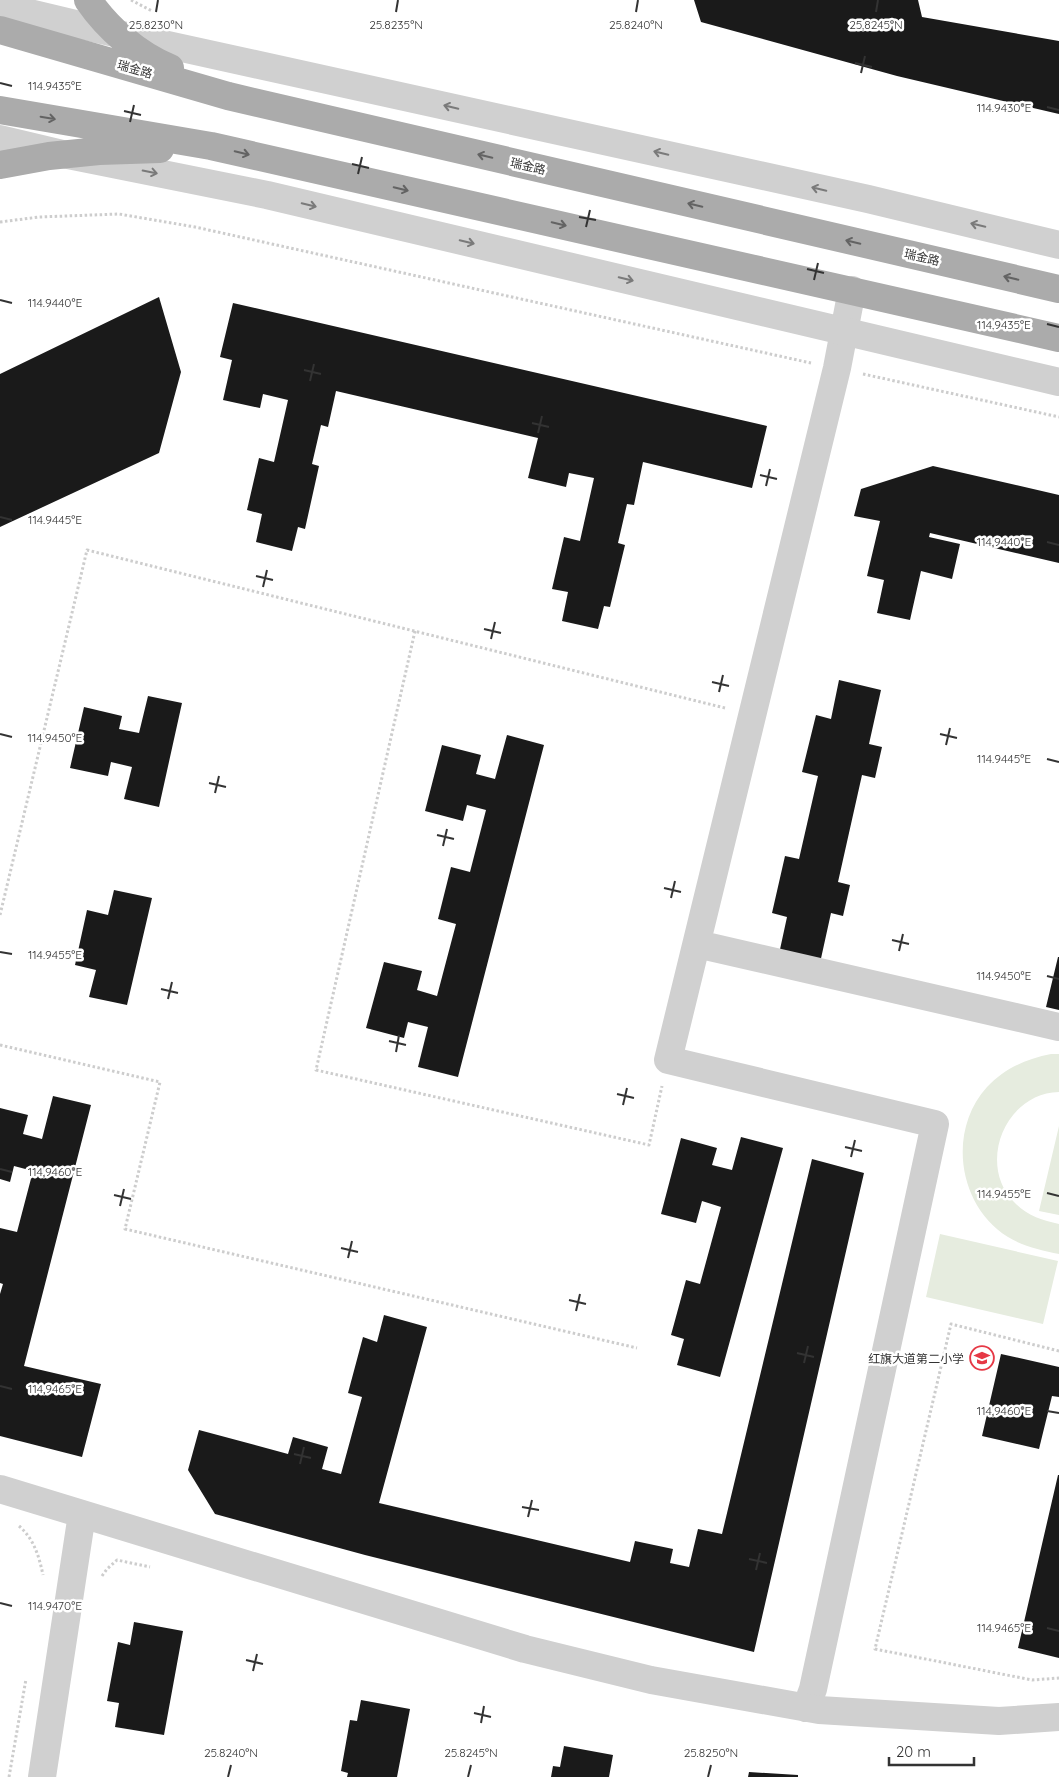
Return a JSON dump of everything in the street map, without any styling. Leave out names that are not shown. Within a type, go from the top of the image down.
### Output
[{"type":"main road","points":[[88,0],[118,34],[138,50],[163,65],[228,96]]},
{"type":"main road","name":"瑞金路","points":[[0,30],[228,96],[1059,289]]},
{"type":"main road","points":[[0,110],[212,146],[1059,338]]},
{"type":"main road","points":[[0,165],[63,154],[212,146]]},
{"type":"street","points":[[0,6],[118,34],[858,197],[1059,245]]},
{"type":"street","points":[[0,139],[63,154],[267,195],[1059,382]]},
{"type":"street","points":[[806,1708],[813,1689],[935,1124],[668,1060],[836,368],[852,290]]},
{"type":"street","points":[[697,944],[1059,1027]]},
{"type":"street","points":[[0,1488],[524,1649],[651,1680],[806,1708],[872,1714],[1000,1721],[1059,1717]]},
{"type":"street","points":[[42,1777],[82,1514]]},
{"type":"path","points":[[0,222],[39,216],[120,214],[176,224],[1059,417]]},
{"type":"path","points":[[0,915],[87,550],[753,714]]},
{"type":"path","points":[[415,631],[316,1070],[648,1145],[668,1060]]},
{"type":"path","points":[[0,1046],[160,1082],[125,1229],[637,1348]]},
{"type":"path","points":[[1059,1351],[952,1324],[876,1649],[1032,1680],[1059,1678]]},
{"type":"path","points":[[14,1521],[26,1532],[38,1551],[44,1578]]},
{"type":"path","points":[[99,1581],[107,1569],[117,1560],[157,1569]]},
{"type":"path","points":[[9,1777],[27,1673]]},
{"type":"shaded area","points":[[1051,1054],[1059,1054],[1059,1092],[1040,1095],[1024,1104],[1011,1118],[1002,1134],[998,1151],[998,1170],[1003,1187],[1015,1203],[1036,1217],[1059,1224],[1059,1254],[1020,1243],[1008,1237],[991,1223],[978,1207],[969,1188],[964,1167],[963,1146],[966,1125],[974,1105],[987,1087],[1016,1065]]},
{"type":"shaded area","points":[[1059,1126],[1059,1215],[1039,1211]]},
{"type":"shaded area","points":[[940,1234],[1058,1261],[1043,1324],[926,1297]]},
{"type":"building","points":[[694,0],[918,0],[922,17],[1059,41],[1059,114],[897,76],[701,22]]},
{"type":"building","points":[[159,297],[181,372],[159,453],[0,527],[0,374]]},
{"type":"building","points":[[233,303],[767,426],[752,488],[643,462],[634,505],[627,504],[618,543],[625,545],[610,607],[604,606],[598,629],[562,621],[568,592],[552,589],[564,537],[580,541],[594,478],[569,473],[566,487],[528,478],[538,438],[336,391],[328,427],[321,425],[312,464],[319,466],[305,529],[298,527],[292,551],[256,542],[262,514],[247,510],[259,458],[274,462],[288,400],[263,394],[260,408],[223,400],[232,360],[220,357]]},
{"type":"building","points":[[933,466],[1059,495],[1059,563],[930,533],[929,537],[960,544],[952,579],[921,571],[910,620],[877,613],[884,580],[867,576],[880,521],[854,516],[861,489]]},
{"type":"building","points":[[839,680],[881,690],[869,744],[882,747],[875,778],[862,775],[838,882],[850,885],[843,916],[831,913],[820,963],[779,954],[787,917],[772,913],[785,856],[799,859],[818,776],[802,772],[816,715],[831,719]]},
{"type":"building","points":[[148,696],[182,703],[159,807],[124,799],[132,767],[111,762],[108,776],[70,768],[84,707],[122,716],[119,729],[139,733]]},
{"type":"building","points":[[507,735],[544,745],[458,1077],[418,1067],[428,1027],[408,1022],[404,1038],[366,1028],[384,962],[422,971],[417,990],[437,996],[456,924],[438,919],[451,867],[470,872],[486,810],[467,805],[463,821],[425,811],[442,745],[481,755],[476,774],[495,779]]},
{"type":"building","points":[[114,890],[152,898],[127,1005],[89,997],[96,970],[75,965],[87,910],[108,915]]},
{"type":"building","points":[[1059,957],[1059,1010],[1046,1007]]},
{"type":"building","points":[[53,1096],[91,1105],[24,1366],[101,1384],[82,1457],[0,1436],[0,1294],[3,1284],[0,1283],[0,1228],[17,1232],[33,1171],[14,1166],[10,1182],[0,1179],[0,1108],[28,1115],[23,1134],[42,1139]]},
{"type":"building","points":[[741,1137],[783,1148],[720,1377],[677,1365],[684,1339],[671,1335],[686,1280],[700,1284],[721,1207],[702,1201],[696,1223],[661,1214],[681,1138],[717,1148],[712,1165],[732,1170]]},
{"type":"building","points":[[812,1159],[864,1173],[754,1652],[365,1555],[215,1514],[188,1470],[199,1430],[288,1454],[293,1437],[328,1447],[322,1469],[341,1474],[362,1397],[348,1393],[363,1337],[377,1342],[384,1315],[427,1327],[379,1503],[630,1562],[635,1541],[673,1549],[670,1563],[689,1567],[698,1529],[722,1534]]},
{"type":"building","points":[[1001,1354],[1059,1367],[1059,1397],[1052,1396],[1039,1449],[982,1436]]},
{"type":"building","points":[[1059,1475],[1059,1658],[1018,1648]]},
{"type":"building","points":[[134,1622],[183,1631],[164,1735],[115,1727],[119,1703],[107,1701],[118,1642],[130,1645]]},
{"type":"building","points":[[361,1700],[410,1709],[397,1777],[347,1777],[348,1773],[341,1771],[350,1720],[357,1721]]},
{"type":"building","points":[[564,1746],[613,1755],[609,1777],[551,1777],[553,1766],[560,1767]]},
{"type":"building","points":[[749,1772],[798,1775],[798,1777],[748,1777]]},
{"type":"place","name":"红旗大道第二小学","points":[[982,1358]]}]
